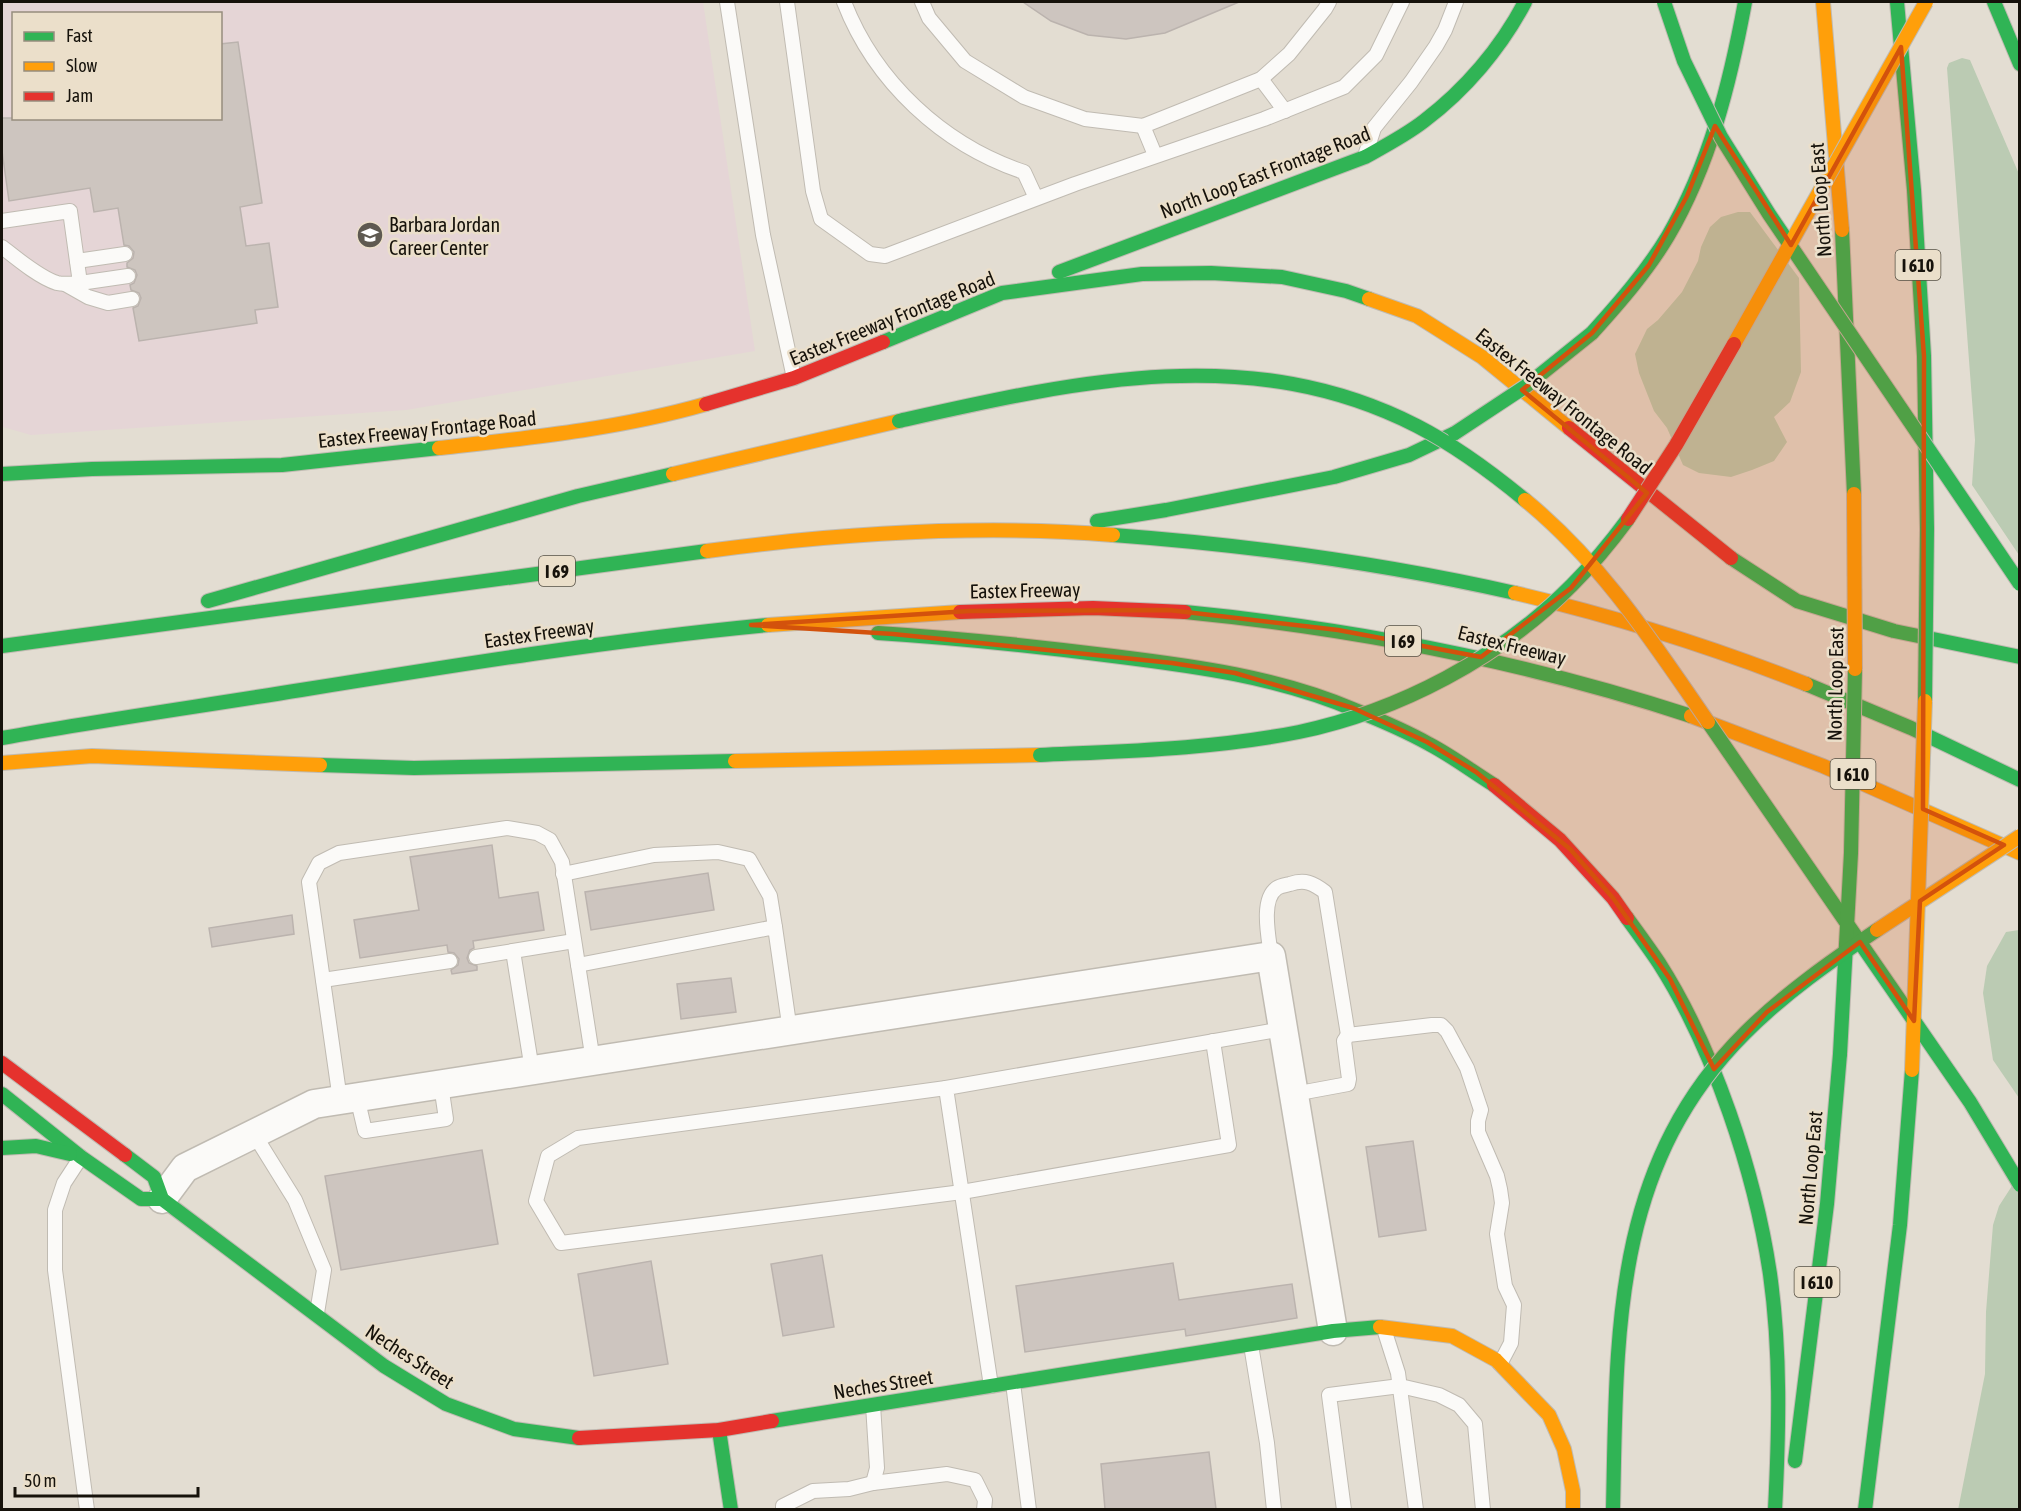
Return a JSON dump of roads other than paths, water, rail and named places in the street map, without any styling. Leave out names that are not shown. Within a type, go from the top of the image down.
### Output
[{"type":"main road","name":"North Loop East Frontage Road","points":[[1002,293],[1365,157],[1394,141],[1432,116],[1466,81],[1504,38],[1525,2]]},
{"type":"main road","points":[[1664,2],[1684,61],[1721,137],[1769,214],[2019,584]]},
{"type":"main road","points":[[1032,530],[1166,510],[1334,477],[1409,454],[1455,433],[1530,385],[1592,333],[1649,265],[1668,234],[1708,148],[1726,92],[1745,2]]},
{"type":"main road","name":"North Loop East","points":[[1793,1476],[1827,1204],[1840,1054],[1849,904],[1854,746],[1856,628],[1848,325],[1839,187],[1822,2]]},
{"type":"main road","name":"I 610","points":[[1864,1509],[1900,1225],[1912,1070],[1920,922],[1924,783],[1927,529],[1924,356],[1914,190],[1897,2]]},
{"type":"main road","points":[[2,763],[92,756],[414,768],[1040,755],[1220,743],[1292,733],[1334,723],[1392,702],[1473,661],[1540,614],[1571,588],[1603,553],[1629,519],[1658,476],[1806,219],[1926,2]]},
{"type":"main road","points":[[1994,2],[2019,64]]},
{"type":"main road","name":"Eastex Freeway Frontage Road","points":[[2,474],[92,469],[282,465],[569,433],[685,410],[794,378],[1002,293],[1142,274],[1211,273],[1282,277],[1346,291],[1417,316],[1482,357],[1726,556],[1797,600],[1894,630],[2019,657]]},
{"type":"main road","points":[[85,636],[578,496],[899,421],[1053,389],[1106,381],[1185,376],[1256,378],[1330,392],[1370,405],[1436,437],[1475,461],[1505,483],[1561,531],[1597,568],[1628,606],[1970,1102],[2019,1185]]},
{"type":"main road","name":"I 69","points":[[2,646],[776,542],[900,532],[1032,530],[1110,534],[1349,560],[1430,574],[1527,597],[1670,638],[1845,699],[1908,726],[2019,780]]},
{"type":"main road","name":"Eastex Freeway","points":[[2,738],[539,652],[751,626],[959,611],[1109,608],[1169,610],[1223,615],[1399,640],[1538,670],[1703,720],[1932,812],[2019,853]]},
{"type":"main road","points":[[751,626],[893,634],[1040,647],[1235,673],[1353,708],[1392,725],[1427,742],[1476,772],[1526,808],[1570,849],[1613,898],[1642,936],[1686,1008],[1709,1057],[1729,1111],[1745,1161],[1769,1273],[1775,1327],[1777,1381],[1778,1439],[1775,1509]]},
{"type":"main road","points":[[1613,1509],[1617,1354],[1624,1282],[1635,1231],[1655,1166],[1681,1118],[1710,1074],[1730,1049],[1767,1012],[1856,944],[2019,836]]},
{"type":"main road","name":"Neches Street","points":[[2,1063],[154,1177],[162,1198],[384,1366],[446,1404],[514,1429],[585,1439],[719,1430],[1333,1331],[1383,1327],[1452,1336],[1500,1364],[1549,1414],[1563,1449],[1573,1491],[1573,1509]]},
{"type":"main road","name":"Neches Street","points":[[2,1094],[81,1157],[141,1199],[162,1198]]},
{"type":"main road","points":[[2,1148],[25,1144],[56,1149],[81,1157]]},
{"type":"main road","points":[[719,1430],[731,1509]]},
{"type":"street","points":[[162,1198],[185,1168],[314,1104],[1271,956],[1333,1331]]},
{"type":"lane","points":[[728,2],[762,236],[794,378]]},
{"type":"lane","points":[[787,2],[813,192],[821,219],[870,254],[885,256],[1036,198],[1285,111],[1344,87],[1376,55],[1402,2]]},
{"type":"lane","points":[[844,2],[870,54],[890,83],[940,129],[996,163],[1024,172],[1036,198]]},
{"type":"lane","points":[[922,2],[929,18],[965,61],[1024,97],[1085,118],[1143,126],[1261,79],[1289,54],[1329,2]]},
{"type":"lane","points":[[1365,157],[1374,128],[1436,46],[1456,2]]},
{"type":"lane","points":[[1261,79],[1285,111]]},
{"type":"lane","points":[[1143,126],[1155,155]]},
{"type":"lane","points":[[2,221],[70,211],[80,283]]},
{"type":"lane","points":[[2,247],[44,277],[55,282],[80,283],[128,276]]},
{"type":"lane","points":[[77,261],[125,254]]},
{"type":"lane","points":[[65,284],[88,297],[108,303],[132,299]]},
{"type":"lane","points":[[349,1099],[323,980],[309,882],[319,863],[339,853],[507,828],[537,833],[550,840],[562,862],[593,1061]]},
{"type":"lane","points":[[563,874],[654,855],[718,852],[749,859],[770,896],[790,1030]]},
{"type":"lane","points":[[1271,956],[1268,899],[1276,888],[1301,880],[1315,884],[1325,892],[1348,1035],[1344,1041],[1349,1079],[1348,1084],[1294,1094]]},
{"type":"lane","points":[[578,965],[775,927]]},
{"type":"lane","points":[[476,957],[574,941]]},
{"type":"lane","points":[[513,951],[532,1070]]},
{"type":"lane","points":[[323,980],[450,961]]},
{"type":"lane","points":[[1348,1035],[1394,1028],[1441,1025],[1447,1031],[1467,1068],[1481,1110],[1478,1132],[1497,1176],[1502,1203],[1497,1234],[1505,1286],[1514,1305],[1511,1343],[1500,1364]]},
{"type":"lane","points":[[1213,1041],[1228,1145],[962,1192],[561,1243],[536,1201],[548,1156],[578,1138],[946,1088],[1213,1041],[1283,1029]]},
{"type":"lane","points":[[946,1088],[991,1387]]},
{"type":"lane","points":[[254,1134],[295,1200],[324,1270],[317,1315]]},
{"type":"lane","points":[[81,1157],[64,1183],[55,1210],[55,1270],[87,1509]]},
{"type":"lane","points":[[1383,1327],[1398,1373],[1416,1509]]},
{"type":"lane","points":[[1251,1345],[1267,1443],[1274,1509]]},
{"type":"lane","points":[[1013,1383],[1029,1509]]},
{"type":"lane","points":[[1344,1509],[1329,1395],[1400,1386],[1439,1395],[1459,1405],[1474,1424],[1483,1509]]},
{"type":"lane","points":[[873,1405],[878,1468],[873,1484]]},
{"type":"lane","points":[[783,1509],[783,1506],[813,1491],[849,1489],[947,1474],[975,1480],[985,1500],[984,1509]]},
{"type":"place","name":"Barbara Jordan Career Center","points":[[370,235]]}]
